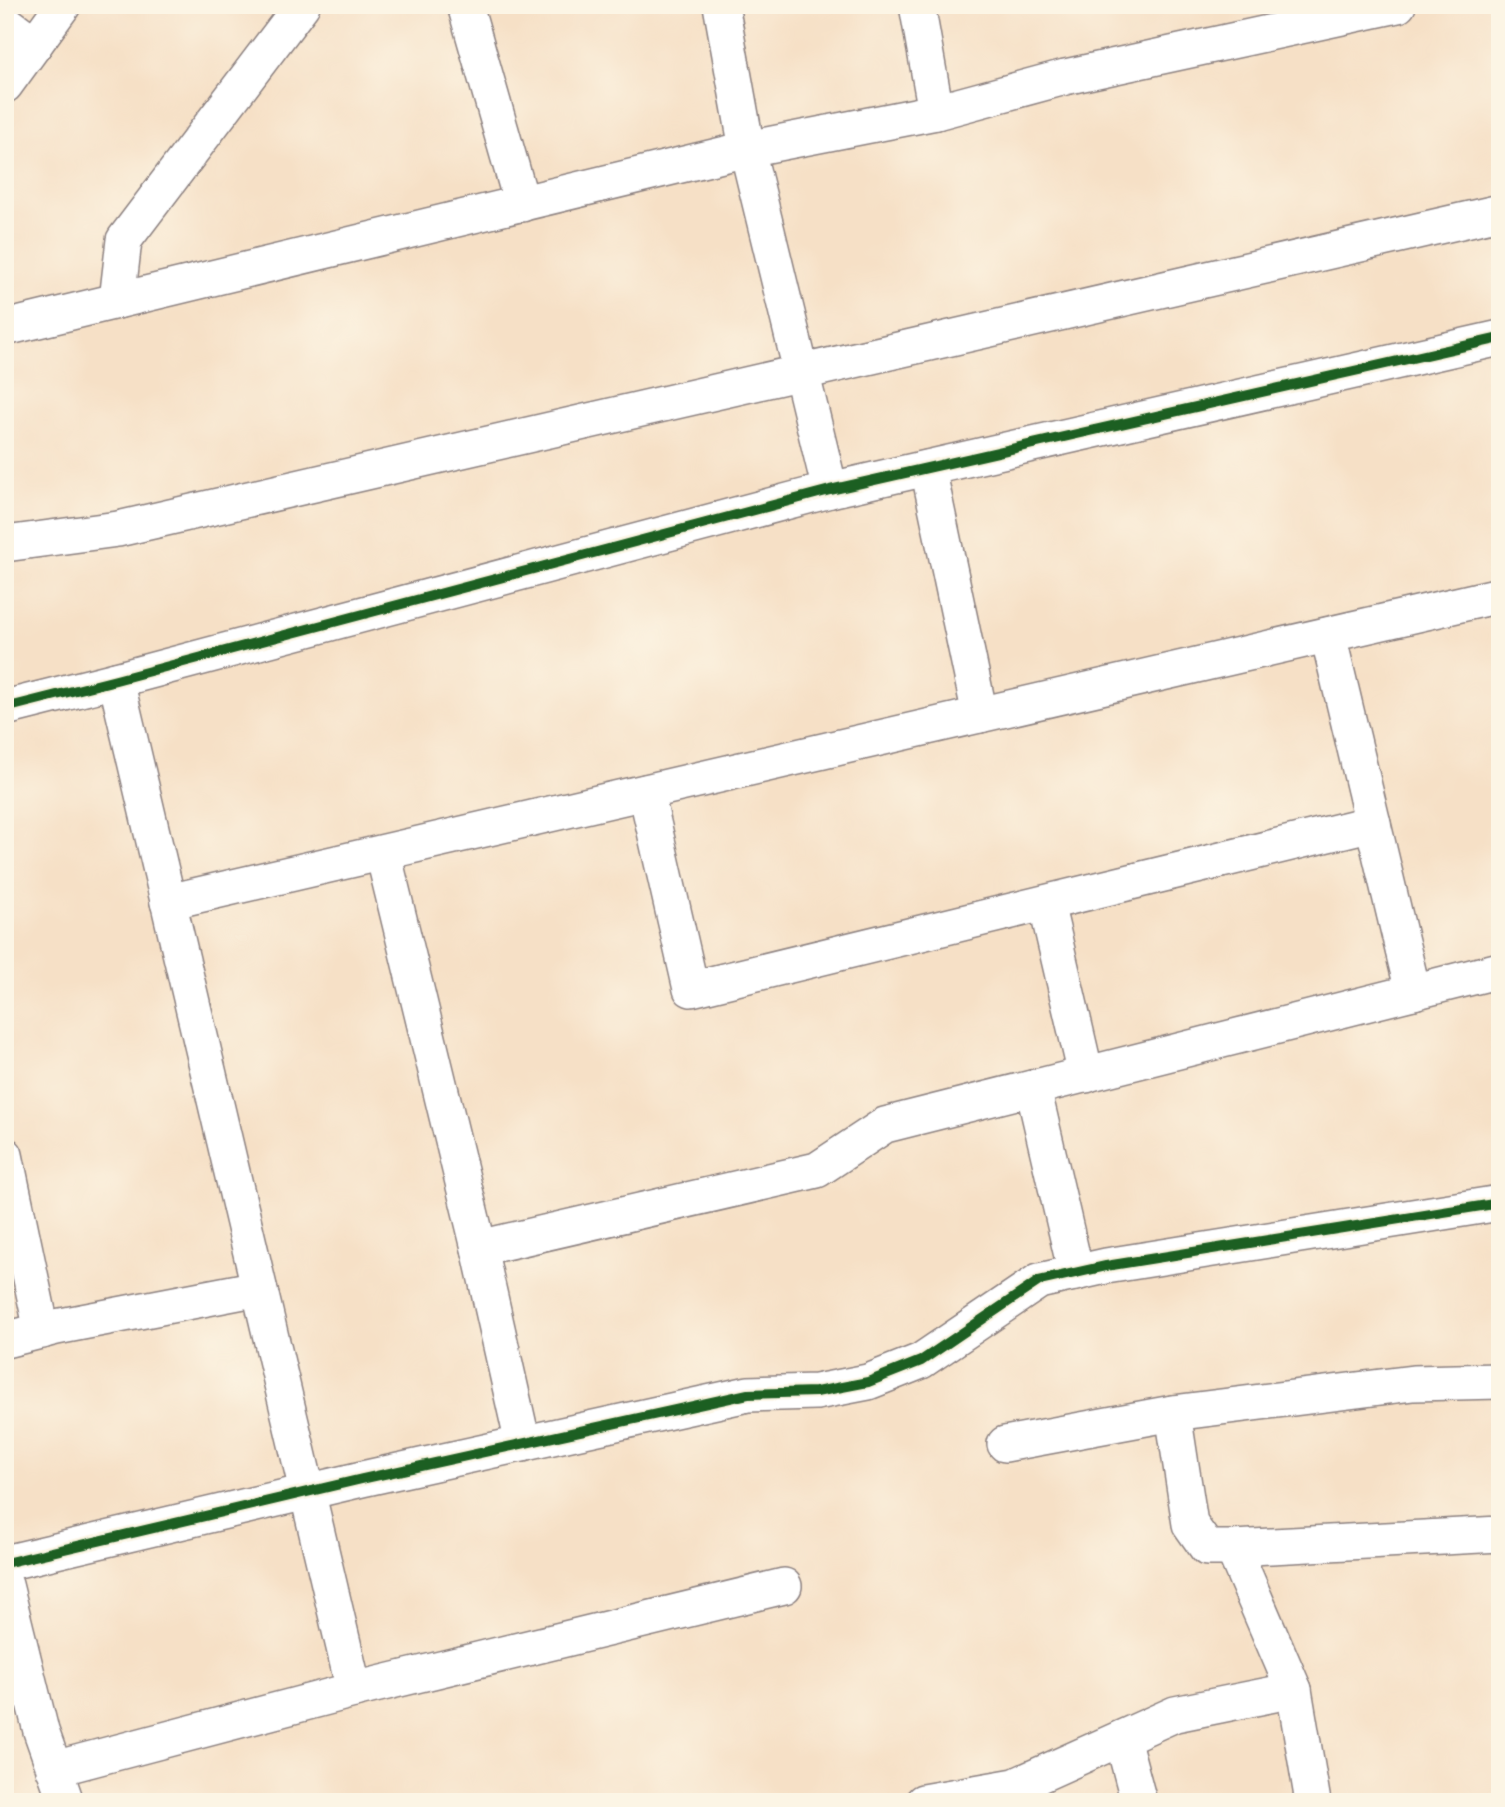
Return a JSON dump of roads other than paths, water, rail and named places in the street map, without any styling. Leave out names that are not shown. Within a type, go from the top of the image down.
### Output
[{"type":"street","points":[[5,85],[63,5]]},
{"type":"street","points":[[117,301],[124,240],[302,5]]},
{"type":"street","points":[[465,5],[522,204]]},
{"type":"street","points":[[721,5],[747,149],[830,490]]},
{"type":"street","points":[[917,5],[936,111]]},
{"type":"street","points":[[5,328],[747,149],[936,111],[1065,76],[1398,5]]},
{"type":"street","points":[[5,22],[35,44]]},
{"type":"street","points":[[5,544],[118,529],[1500,212]]},
{"type":"street","points":[[5,708],[830,490],[1500,338]]},
{"type":"street","points":[[928,468],[980,715]]},
{"type":"street","points":[[168,902],[1500,595]]},
{"type":"street","points":[[1328,635],[1413,992]]},
{"type":"street","points":[[116,680],[354,1690]]},
{"type":"street","points":[[646,792],[691,989],[1373,823]]},
{"type":"street","points":[[383,853],[523,1444]]},
{"type":"street","points":[[1046,903],[1086,1075]]},
{"type":"street","points":[[478,1248],[817,1170],[885,1125],[1500,970]]},
{"type":"street","points":[[1033,1088],[1076,1273]]},
{"type":"street","points":[[5,1155],[42,1331]]},
{"type":"street","points":[[5,1563],[748,1394],[816,1392],[868,1382],[921,1361],[1040,1281],[1500,1203]]},
{"type":"street","points":[[5,1340],[259,1288]]},
{"type":"street","points":[[1005,1444],[1173,1413],[1413,1383],[1500,1381]]},
{"type":"street","points":[[1173,1413],[1189,1524],[1207,1548],[1500,1534]]},
{"type":"street","points":[[1233,1548],[1294,1690],[1312,1802]]},
{"type":"street","points":[[5,1585],[41,1731],[66,1802]]},
{"type":"street","points":[[54,1769],[354,1690],[783,1586]]},
{"type":"street","points":[[929,1801],[1015,1786],[1175,1714],[1294,1690]]},
{"type":"street","points":[[1122,1738],[1139,1802]]}]
